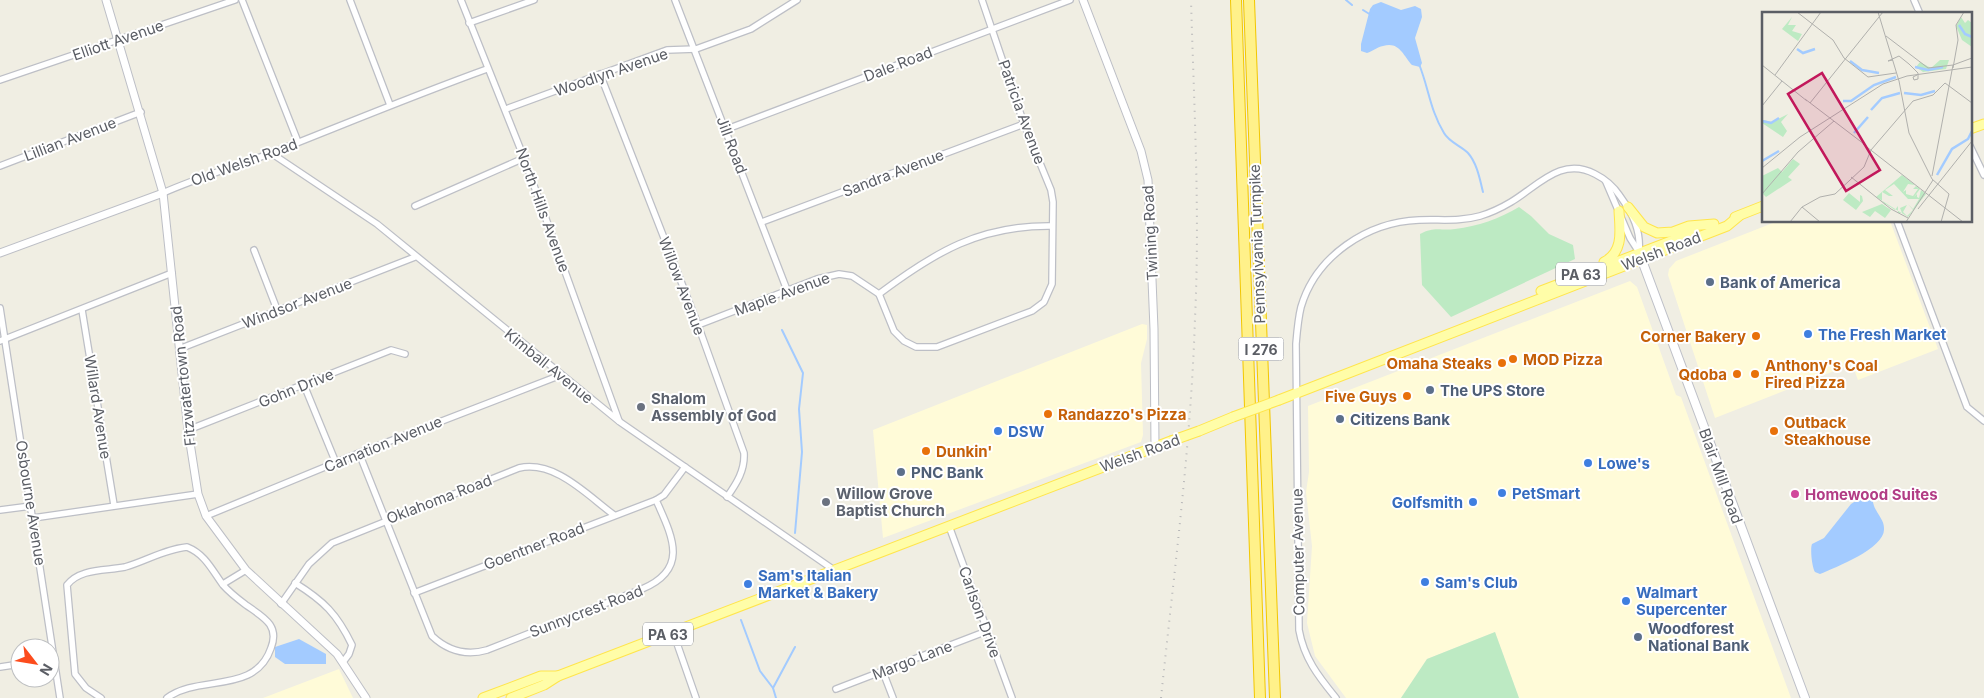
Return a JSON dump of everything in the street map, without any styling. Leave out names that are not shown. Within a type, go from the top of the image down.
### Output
[{"type":"highway","name":"Pennsylvania Turnpike","points":[[1236,0],[1260,698]]},
{"type":"highway","name":"Pennsylvania Turnpike","points":[[1249,0],[1275,698]]},
{"type":"main road","points":[[1972,128],[1984,124]]},
{"type":"main road","name":"Welsh Road","points":[[673,632],[1155,446],[1295,395],[1640,256],[1714,224],[1762,206]]},
{"type":"main road","points":[[1623,209],[1644,227],[1657,233],[1673,232],[1690,226],[1714,224]]},
{"type":"main road","points":[[1581,275],[1609,260],[1615,254],[1620,239],[1623,209]]},
{"type":"main road","name":"Welsh Road","points":[[1497,314],[1515,301],[1581,275],[1727,226],[1739,216]]},
{"type":"main road","name":"Blair Mill Road","points":[[1640,256],[1805,698]]},
{"type":"main road","name":"PA 63","points":[[511,698],[544,685],[558,676],[673,632]]},
{"type":"main road","name":"PA 63","points":[[483,698],[541,676],[558,676]]},
{"type":"street","name":"Fitzwatertown Road","points":[[106,0],[120,40],[163,193],[188,430],[198,494],[206,516],[246,570],[281,604],[323,640],[343,662],[366,698]]},
{"type":"street","name":"Elliott Avenue","points":[[0,80],[235,0]]},
{"type":"street","points":[[242,0],[298,142]]},
{"type":"street","points":[[350,0],[390,105]]},
{"type":"street","name":"North Hills Avenue","points":[[461,0],[487,69],[506,109],[620,422]]},
{"type":"street","points":[[469,22],[534,0]]},
{"type":"street","name":"Jill Road","points":[[675,0],[696,49],[787,290]]},
{"type":"street","name":"Woodlyn Avenue","points":[[506,109],[667,50],[696,49],[750,29],[796,0]]},
{"type":"street","name":"Patricia Avenue","points":[[982,0],[1024,124],[1050,190],[1053,202],[1052,226]]},
{"type":"street","name":"Dale Road","points":[[726,129],[1070,0]]},
{"type":"street","name":"Twining Road","points":[[1083,0],[1141,151],[1148,180],[1154,329],[1155,446]]},
{"type":"street","points":[[1914,0],[1919,12]]},
{"type":"street","name":"Old Welsh Road","points":[[0,253],[163,193],[200,177],[271,153],[390,105],[487,69]]},
{"type":"street","name":"Willow Avenue","points":[[600,74],[698,325],[744,452],[740,476],[727,497]]},
{"type":"street","name":"Lillian Avenue","points":[[0,166],[140,112]]},
{"type":"street","name":"Sandra Avenue","points":[[762,222],[1024,124]]},
{"type":"street","points":[[1972,150],[1984,175]]},
{"type":"street","name":"Kimball Avenue","points":[[271,153],[377,224],[415,257],[620,422],[834,570]]},
{"type":"street","points":[[415,206],[524,158]]},
{"type":"street","name":"Computer Avenue","points":[[1336,698],[1310,666],[1302,648],[1299,630],[1295,395],[1296,344],[1301,308],[1313,281],[1335,254],[1361,235],[1380,227],[1419,220],[1445,221],[1476,217],[1510,203],[1554,172],[1568,169],[1584,169],[1605,180]]},
{"type":"street","points":[[1605,180],[1640,236],[1640,256]]},
{"type":"street","points":[[1605,180],[1617,191],[1630,238],[1640,256]]},
{"type":"street","points":[[1897,222],[1967,407],[1984,421]]},
{"type":"street","points":[[1018,226],[1052,226],[1052,284],[1044,302],[1032,311],[937,347],[916,347],[904,341],[894,331],[879,294],[931,256],[994,230],[1018,226]]},
{"type":"street","points":[[254,250],[278,312]]},
{"type":"street","name":"Windsor Avenue","points":[[180,349],[415,257]]},
{"type":"street","points":[[2,340],[172,273]]},
{"type":"street","name":"Maple Avenue","points":[[698,325],[817,279],[839,274],[852,276],[879,294]]},
{"type":"street","name":"Osbourne Avenue","points":[[0,308],[2,340],[33,518],[49,638]]},
{"type":"street","name":"Willard Avenue","points":[[82,310],[114,504]]},
{"type":"street","name":"Gohn Drive","points":[[188,430],[391,350],[405,354]]},
{"type":"street","name":"Carnation Avenue","points":[[206,516],[359,453],[561,375]]},
{"type":"street","points":[[304,385],[336,463]]},
{"type":"street","name":"Sunnycrest Road","points":[[359,453],[384,520],[432,636],[438,642],[461,652],[487,650],[642,589],[661,579],[670,566],[673,541],[656,500]]},
{"type":"street","name":"Oklahoma Road","points":[[281,604],[309,564],[327,546],[384,520],[527,466],[540,467],[556,473],[614,515]]},
{"type":"street","points":[[656,500],[664,495],[685,467]]},
{"type":"street","points":[[33,518],[114,504],[198,494]]},
{"type":"street","name":"Goentner Road","points":[[414,593],[656,500]]},
{"type":"street","points":[[0,510],[31,506]]},
{"type":"street","name":"Carlson Drive","points":[[949,526],[1012,698]]},
{"type":"street","points":[[101,698],[86,688],[75,674],[66,588],[69,581],[93,571],[123,567],[162,552],[187,547],[201,555],[223,584],[240,600],[269,621],[274,634],[271,650],[265,661],[251,674],[226,682],[182,688],[167,698]]},
{"type":"street","points":[[223,584],[246,570]]},
{"type":"street","points":[[296,583],[320,600],[338,619],[352,645],[343,662]]},
{"type":"street","name":"Margo Lane","points":[[836,689],[987,631]]},
{"type":"street","points":[[673,632],[696,698]]},
{"type":"street","points":[[883,672],[892,698]]},
{"type":"shaded area","points":[[1775,222],[1890,222],[1938,349],[1858,380],[1852,364],[1715,418],[1668,275],[1669,269],[1676,261]]},
{"type":"shaded area","points":[[1630,281],[1637,287],[1676,395],[1681,397],[1791,698],[1519,698],[1495,632],[1427,659],[1401,698],[1346,698],[1315,656],[1307,623],[1312,546],[1306,492],[1309,472],[1308,406]]},
{"type":"shaded area","points":[[1142,324],[1147,325],[1147,339],[1141,363],[1143,435],[1141,442],[883,538],[873,430]]},
{"type":"shaded area","points":[[339,669],[353,698],[263,698]]},
{"type":"green space","points":[[1519,207],[1549,234],[1573,245],[1575,259],[1451,317],[1422,285],[1420,234],[1434,229],[1455,229],[1480,224]]},
{"type":"green space","points":[[1495,632],[1519,698],[1401,698],[1427,659]]},
{"type":"water","points":[[1381,2],[1401,10],[1415,6],[1421,9],[1422,17],[1415,38],[1422,63],[1420,67],[1412,65],[1400,50],[1393,45],[1381,47],[1367,53],[1361,51],[1370,9],[1373,5]]},
{"type":"water","points":[[1868,493],[1884,528],[1877,543],[1848,562],[1820,574],[1815,572],[1811,550],[1812,544],[1824,538],[1851,504]]},
{"type":"water","points":[[299,639],[326,654],[326,664],[285,664],[275,657],[275,647]]},
{"type":"waterway","points":[[1346,0],[1352,5]]},
{"type":"waterway","points":[[1363,10],[1371,15]]},
{"type":"waterway","points":[[1419,64],[1439,124],[1449,139],[1465,150],[1471,157],[1478,172],[1483,192]]},
{"type":"waterway","points":[[782,330],[803,373],[799,409],[802,452],[795,533]]},
{"type":"waterway","points":[[741,620],[760,671],[773,688]]},
{"type":"waterway","points":[[776,698],[773,688],[795,647]]},
{"type":"railway","points":[[1161,698],[1186,461],[1193,366],[1197,199],[1191,0]]},
{"type":"place","name":"Bank of America","points":[[1710,282]]},
{"type":"place","name":"The Fresh Market","points":[[1808,334]]},
{"type":"place","name":"Corner Bakery","points":[[1756,336]]},
{"type":"place","name":"MOD Pizza","points":[[1513,359]]},
{"type":"place","name":"Omaha Steaks","points":[[1502,363]]},
{"type":"place","name":"Qdoba","points":[[1737,374]]},
{"type":"place","name":"Anthony's Coal Fired Pizza","points":[[1755,374]]},
{"type":"place","name":"The UPS Store","points":[[1430,390]]},
{"type":"place","name":"Five Guys","points":[[1407,396]]},
{"type":"place","name":"Shalom Assembly of God","points":[[641,407]]},
{"type":"place","name":"Randazzo's Pizza","points":[[1048,414]]},
{"type":"place","name":"Citizens Bank","points":[[1340,419]]},
{"type":"place","name":"DSW","points":[[998,431]]},
{"type":"place","name":"Outback Steakhouse","points":[[1774,431]]},
{"type":"place","name":"Dunkin'","points":[[926,451]]},
{"type":"place","name":"Lowe's","points":[[1588,463]]},
{"type":"place","name":"PNC Bank","points":[[901,472]]},
{"type":"place","name":"PetSmart","points":[[1502,493]]},
{"type":"place","name":"Homewood Suites","points":[[1795,494]]},
{"type":"place","name":"Willow Grove Baptist Church","points":[[826,502]]},
{"type":"place","name":"Golfsmith","points":[[1473,502]]},
{"type":"place","name":"Sam's Club","points":[[1425,582]]},
{"type":"place","name":"Sam's Italian Market & Bakery","points":[[748,584]]},
{"type":"place","name":"Walmart Supercenter","points":[[1626,601]]},
{"type":"place","name":"Woodforest National Bank","points":[[1638,637]]}]
